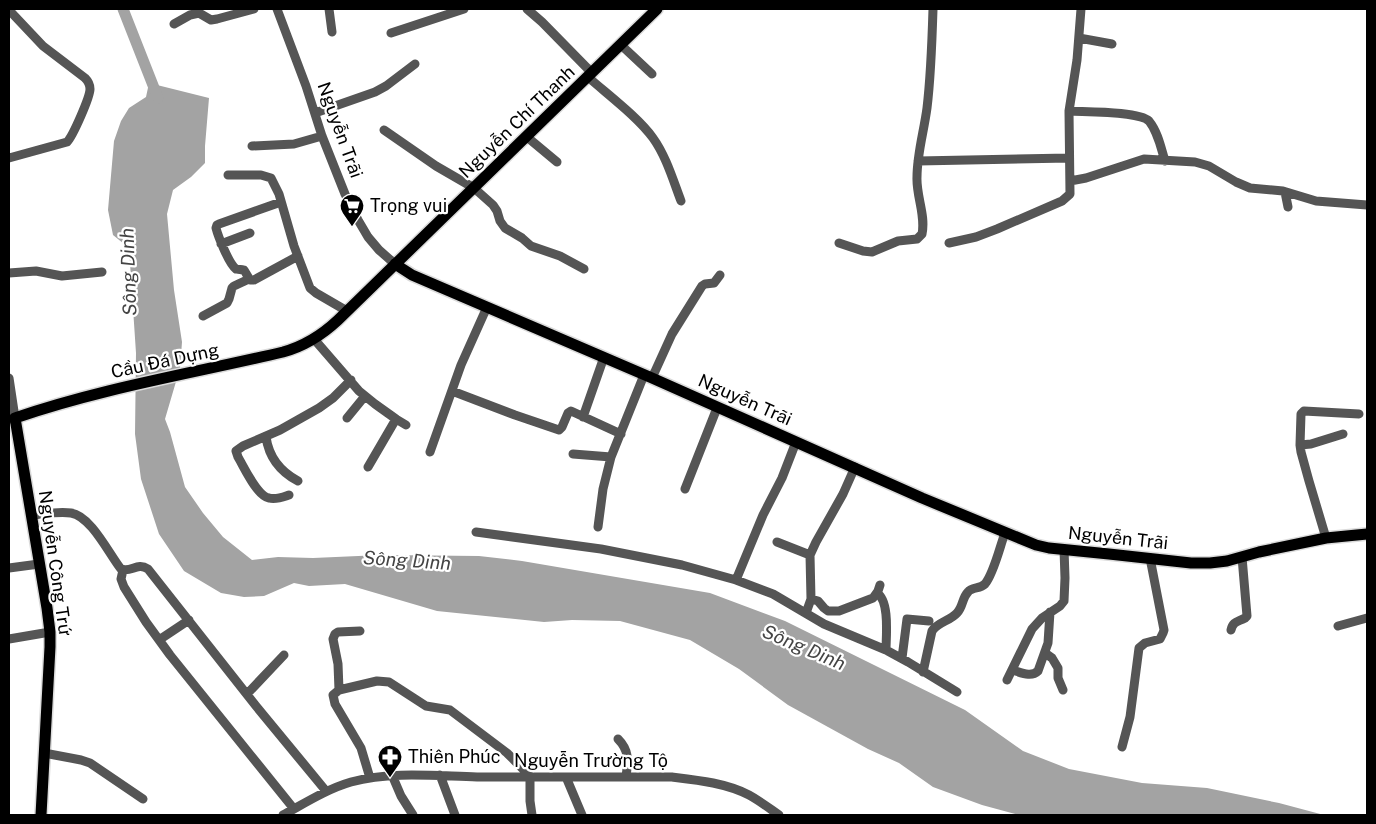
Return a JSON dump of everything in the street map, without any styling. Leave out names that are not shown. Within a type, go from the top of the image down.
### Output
[{"type":"main road","name":"Nguyễn Chí Thanh","points":[[254,359],[294,349],[314,339],[330,327],[657,9]]},
{"type":"main road","name":"Nguyễn Trãi","points":[[395,264],[412,275],[855,467],[922,498],[1036,545],[1049,548],[1210,563],[1227,561],[1326,538],[1367,534]]},
{"type":"main road","name":"Cầu Đá Dựng","points":[[12,419],[45,404],[254,359]]},
{"type":"main road","name":"Nguyễn Công Trứ","points":[[12,419],[32,515],[50,632],[41,815]]},
{"type":"street","points":[[174,24],[190,15],[199,13],[211,20],[254,9]]},
{"type":"street","name":"Nguyễn Trãi","points":[[277,9],[339,181],[362,227],[372,242],[395,264]]},
{"type":"street","points":[[329,9],[332,32]]},
{"type":"street","points":[[391,33],[449,11],[464,9]]},
{"type":"street","points":[[527,9],[542,22],[590,75],[653,138],[661,152],[681,201]]},
{"type":"street","points":[[839,243],[872,252],[898,241],[914,240],[921,236],[923,224],[917,182],[918,161],[927,108],[932,59],[932,9]]},
{"type":"street","points":[[949,243],[976,237],[997,229],[1062,201],[1070,194],[1069,111],[1081,9]]},
{"type":"street","points":[[9,10],[43,46],[85,78],[89,82],[90,88],[69,140],[9,158]]},
{"type":"street","points":[[1079,38],[1112,44]]},
{"type":"street","points":[[621,45],[652,74]]},
{"type":"street","points":[[315,113],[375,92],[415,64]]},
{"type":"street","points":[[1069,111],[1144,117],[1155,131],[1165,160]]},
{"type":"street","points":[[384,130],[436,166],[474,188],[493,205],[505,228],[532,246],[560,256],[584,269]]},
{"type":"street","points":[[252,146],[294,144],[322,136]]},
{"type":"street","points":[[527,137],[557,162]]},
{"type":"street","points":[[918,161],[1069,158]]},
{"type":"street","points":[[1070,181],[1092,176],[1140,160],[1165,160],[1202,164],[1250,188],[1285,192],[1316,201],[1367,205]]},
{"type":"street","points":[[228,175],[269,176],[275,183],[291,239],[308,284],[313,291],[347,311]]},
{"type":"street","points":[[1285,192],[1288,207]]},
{"type":"street","points":[[249,279],[244,270],[234,267],[221,244],[216,225],[281,202]]},
{"type":"street","points":[[221,244],[250,233]]},
{"type":"street","points":[[203,316],[227,303],[234,286],[249,279],[254,280],[298,256]]},
{"type":"street","points":[[9,273],[40,272],[62,276],[102,272]]},
{"type":"street","points":[[598,527],[603,489],[611,457],[648,377],[702,286],[714,283],[720,275]]},
{"type":"street","points":[[430,452],[461,365],[487,307]]},
{"type":"street","points":[[314,339],[365,396],[396,420],[406,425]]},
{"type":"street","points":[[583,417],[604,358]]},
{"type":"street","name":"Nguyễn Công Trứ","points":[[9,378],[12,419]]},
{"type":"street","points":[[289,495],[274,499],[266,498],[262,495],[236,455],[236,451],[266,438],[327,402],[351,380]]},
{"type":"street","points":[[452,391],[559,430],[568,413],[571,412],[621,434]]},
{"type":"street","points":[[347,418],[365,396]]},
{"type":"street","points":[[685,489],[717,408]]},
{"type":"street","points":[[1326,538],[1301,452],[1301,414],[1304,411],[1359,414]]},
{"type":"street","points":[[368,467],[396,420]]},
{"type":"street","points":[[1300,446],[1343,434]]},
{"type":"street","points":[[266,438],[268,450],[275,462],[287,475],[298,481]]},
{"type":"street","points":[[736,580],[763,515],[782,478],[796,442]]},
{"type":"street","points":[[573,454],[611,457]]},
{"type":"street","points":[[806,613],[811,599],[810,555],[843,494],[855,467]]},
{"type":"street","points":[[32,515],[65,512],[79,516],[98,536],[123,570]]},
{"type":"street","points":[[476,532],[601,549],[682,565],[736,580],[773,594],[824,624],[902,658],[957,692]]},
{"type":"street","points":[[923,672],[929,641],[934,629],[958,613],[968,592],[981,587],[985,583],[1005,533]]},
{"type":"street","points":[[777,542],[810,555]]},
{"type":"street","points":[[1007,680],[1036,623],[1060,606],[1065,598],[1064,549]]},
{"type":"street","points":[[1231,630],[1234,622],[1247,616],[1242,557]]},
{"type":"street","points":[[1122,746],[1130,718],[1139,648],[1146,643],[1160,639],[1163,634],[1150,558]]},
{"type":"street","points":[[9,568],[39,564]]},
{"type":"street","points":[[123,570],[141,566],[148,569],[326,791]]},
{"type":"street","points":[[123,570],[121,579],[124,587],[159,640],[294,809]]},
{"type":"street","points":[[811,599],[818,601],[826,611],[833,612],[868,601],[873,598],[878,589],[886,618],[886,650]]},
{"type":"street","points":[[1012,670],[1031,675],[1036,674],[1038,671],[1048,643],[1050,612]]},
{"type":"street","points":[[1338,626],[1367,618]]},
{"type":"street","points":[[902,658],[906,619],[929,621]]},
{"type":"street","points":[[159,640],[189,620]]},
{"type":"street","points":[[339,690],[338,664],[333,639],[338,632],[360,631]]},
{"type":"street","points":[[9,640],[50,632]]},
{"type":"street","points":[[1045,653],[1052,658],[1058,668],[1058,678],[1063,690]]},
{"type":"street","points":[[247,694],[284,655]]},
{"type":"street","points":[[370,778],[361,748],[335,704],[334,695],[339,690],[381,680],[393,684],[426,706],[450,710],[507,753],[530,776],[532,815]]},
{"type":"street","points":[[618,739],[624,746],[628,757],[626,777]]},
{"type":"street","points":[[44,754],[86,761],[143,799]]},
{"type":"street","points":[[392,775],[401,796],[413,815]]},
{"type":"street","name":"Nguyễn Trường Tộ","points":[[283,815],[326,791],[350,782],[392,775],[672,777],[712,783],[741,791],[779,815]]},
{"type":"street","points":[[440,775],[455,815]]},
{"type":"street","points":[[566,777],[582,815]]},
{"type":"water","points":[[149,83],[209,98],[205,163],[191,177],[173,190],[167,214],[174,290],[182,342],[180,368],[165,419],[185,487],[223,537],[252,560],[278,557],[313,558],[381,555],[479,556],[522,561],[710,593],[785,621],[965,710],[1023,751],[1069,769],[1142,783],[1207,788],[1279,803],[1324,815],[1019,815],[982,805],[933,787],[899,763],[868,749],[788,705],[739,669],[690,640],[620,621],[572,620],[544,622],[437,611],[345,584],[309,586],[294,583],[264,596],[244,597],[221,593],[184,571],[159,534],[141,479],[135,434],[136,353],[129,248],[113,235],[108,210],[114,141],[121,121],[129,108],[146,97]]},
{"type":"waterway","name":"Sông Dinh","points":[[123,9],[158,98]]},
{"type":"place","name":"Trọng vui","points":[[352,227]]},
{"type":"place","name":"Thiên Phúc","points":[[390,778]]}]
